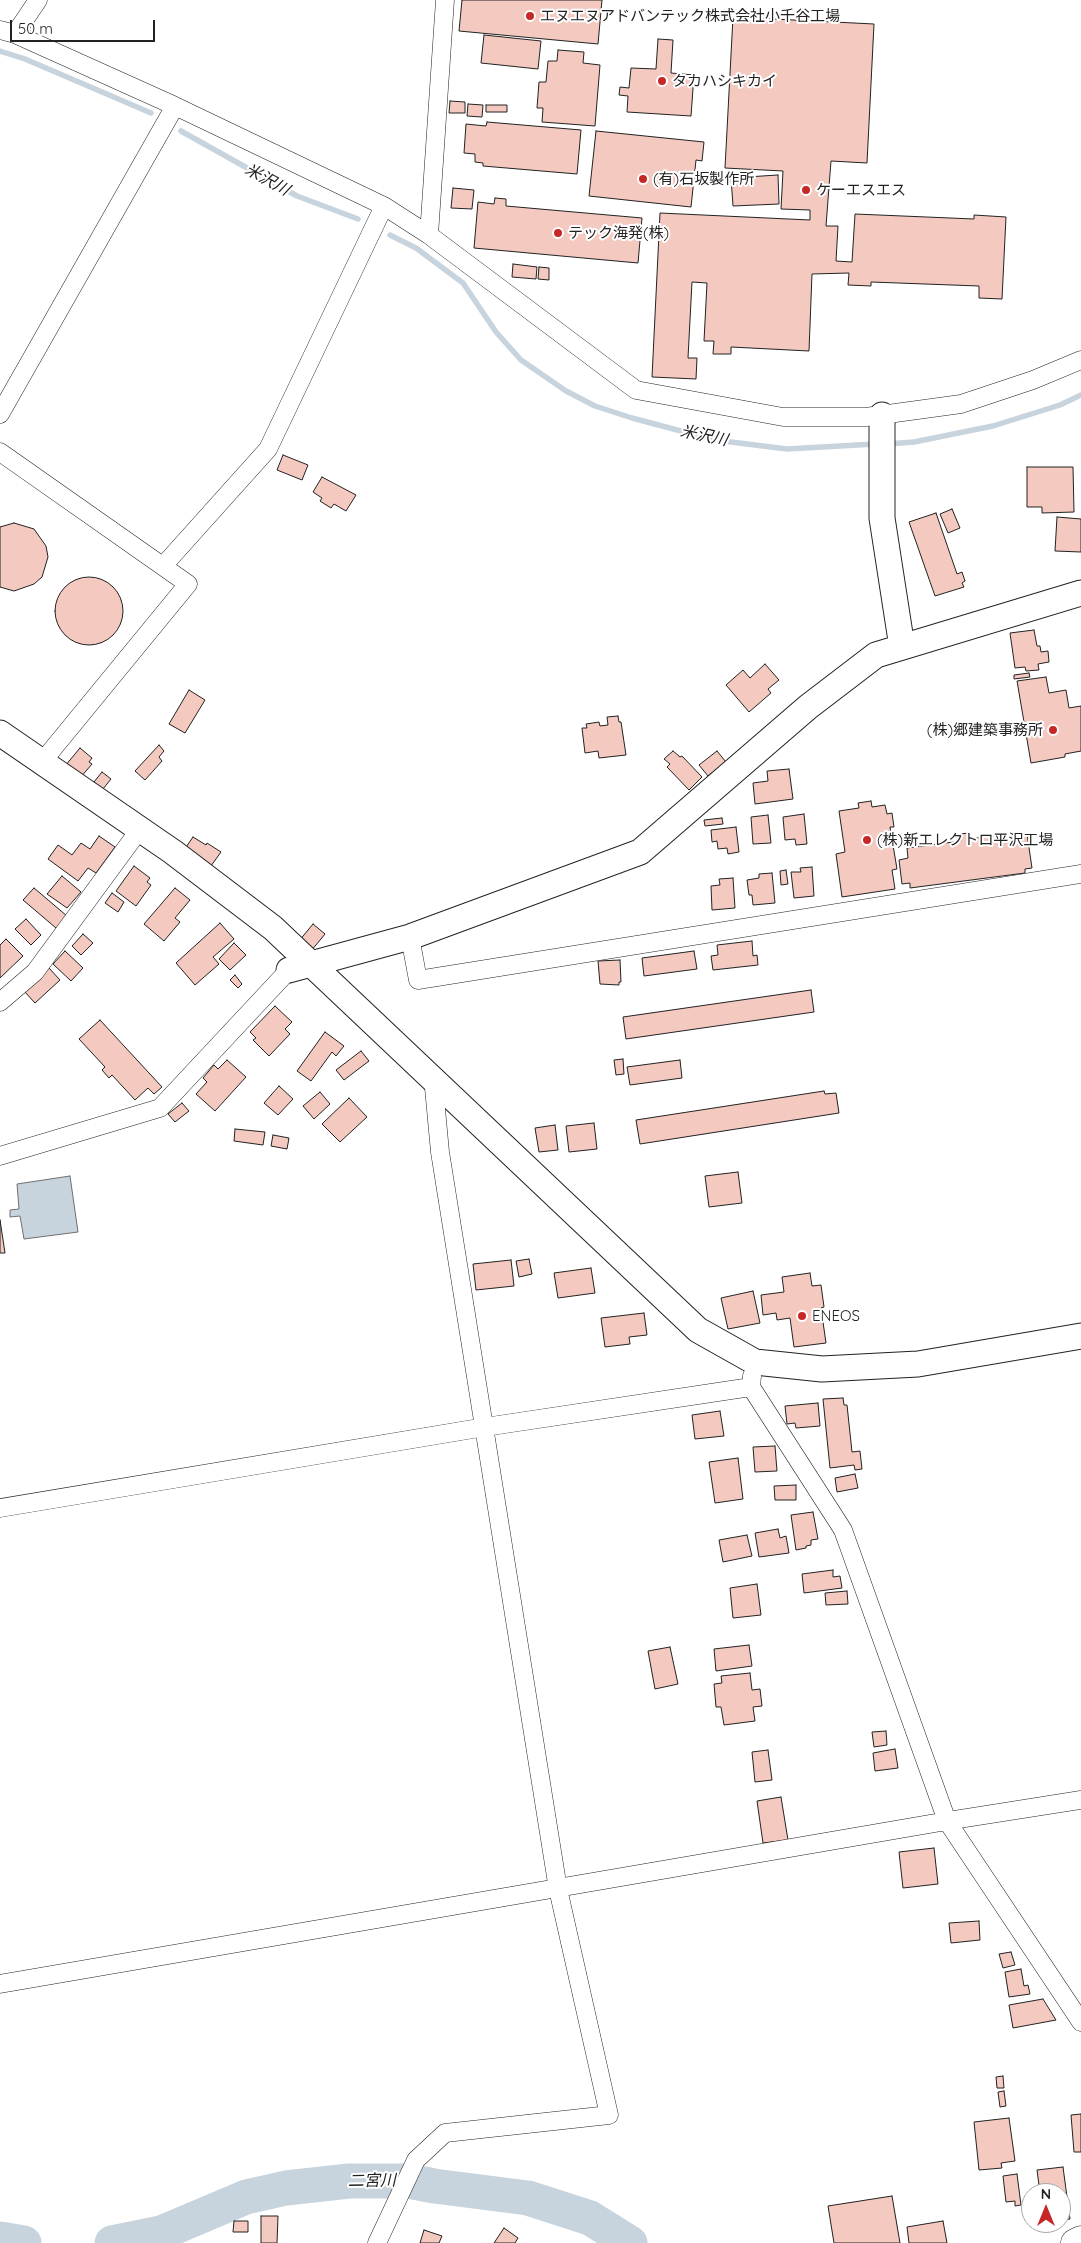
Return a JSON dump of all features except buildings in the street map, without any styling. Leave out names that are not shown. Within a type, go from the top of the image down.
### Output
[{"type":"highway","points":[[1075,2243],[1081,2240]]},
{"type":"main road","points":[[882,415],[882,518],[902,647]]},
{"type":"main road","points":[[300,967],[410,937],[640,852],[816,702],[876,655],[1081,593]]},
{"type":"main road","points":[[0,733],[140,829],[273,928],[300,967],[433,1077],[698,1330],[755,1362],[822,1368],[918,1364],[1081,1336]]},
{"type":"street","points":[[38,0],[7,32],[175,106],[384,206],[429,235],[636,390],[783,417],[866,417],[961,404],[1033,380],[1081,360]]},
{"type":"street","points":[[429,235],[445,0]]},
{"type":"street","points":[[0,414],[175,106]]},
{"type":"street","points":[[163,566],[268,450],[384,206]]},
{"type":"street","points":[[0,452],[188,584],[42,762]]},
{"type":"street","points":[[0,1002],[36,972],[140,829]]},
{"type":"street","points":[[410,937],[418,980],[1081,874]]},
{"type":"street","points":[[0,1156],[160,1108],[300,967]]},
{"type":"street","points":[[377,2243],[416,2160],[445,2133],[609,2115],[558,1889],[440,1152],[433,1077]]},
{"type":"street","points":[[755,1362],[750,1387],[843,1530],[946,1821],[1081,2022]]},
{"type":"street","points":[[0,1508],[485,1427],[750,1387]]},
{"type":"street","points":[[0,1984],[946,1821],[1081,1800]]},
{"type":"shaded area","points":[[70,1176],[78,1232],[24,1239],[20,1216],[10,1217],[10,1210],[19,1209],[17,1184]]},
{"type":"waterway","name":"米沢川","points":[[0,51],[25,59],[151,113]]},
{"type":"waterway","name":"米沢川","points":[[181,131],[297,196],[358,219]]},
{"type":"waterway","name":"米沢川","points":[[390,235],[416,248],[463,283],[496,332],[521,360],[566,391],[595,406],[715,440],[787,449],[875,444]]},
{"type":"waterway","name":"米沢川","points":[[887,444],[914,442],[993,426],[1060,405],[1081,395]]},
{"type":"waterway","name":"二宮川","points":[[112,2243],[161,2233],[246,2197],[286,2188],[349,2181],[409,2181],[528,2198],[590,2218],[630,2243]]},
{"type":"waterway","name":"二宮川","points":[[0,2239],[24,2243]]},
{"type":"place","name":"エヌエヌアドバンテック株式会社小千谷工場","points":[[530,16]]},
{"type":"place","name":"タカハシキカイ","points":[[662,81]]},
{"type":"place","name":"(有)石坂製作所","points":[[643,179]]},
{"type":"place","name":"ケーエスエス","points":[[806,190]]},
{"type":"place","name":"テック海発(株)","points":[[558,233]]},
{"type":"place","name":"(株)郷建築事務所","points":[[1053,730]]},
{"type":"place","name":"(株)新エレクトロ平沢工場","points":[[867,840]]},
{"type":"place","name":"ENEOS","points":[[802,1316]]}]
